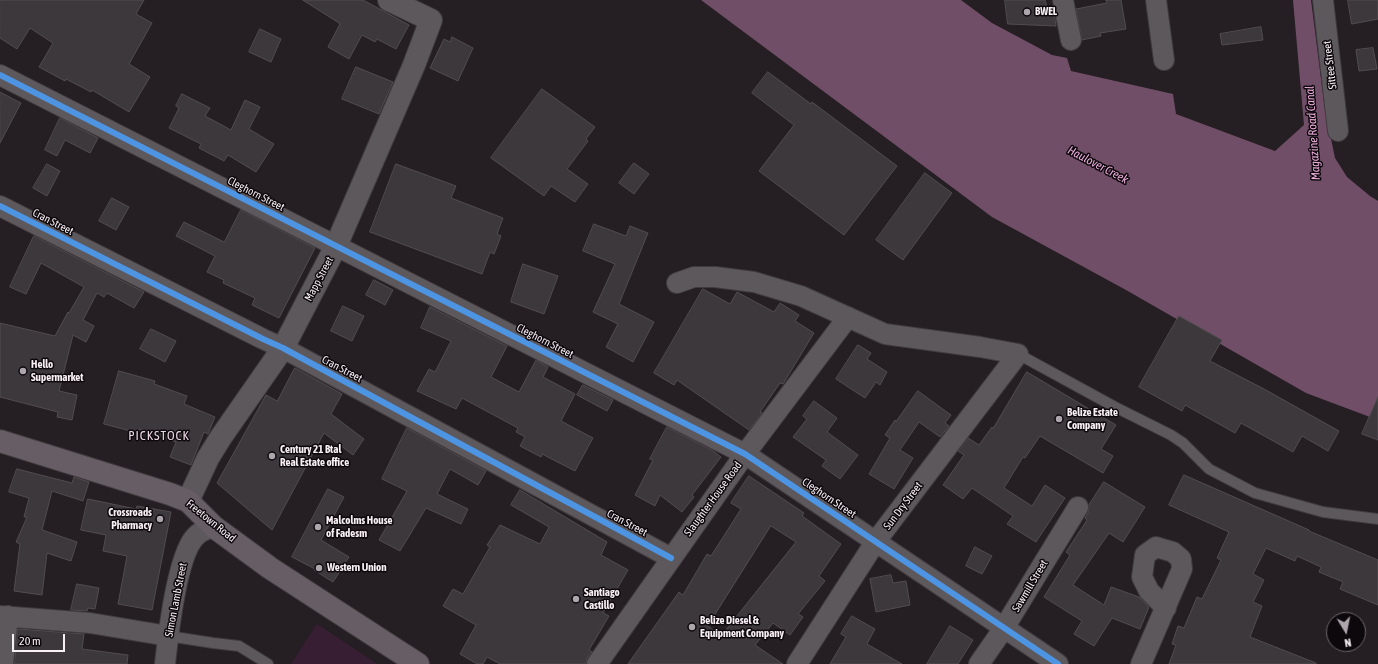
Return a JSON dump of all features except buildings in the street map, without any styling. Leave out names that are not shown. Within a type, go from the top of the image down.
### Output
[{"type":"main road","name":"Freetown Road","points":[[0,440],[170,494],[188,502],[214,527],[270,568],[418,664]]},
{"type":"street","name":"Mapp Street","points":[[188,502],[208,458],[283,348],[336,246],[414,65],[431,20],[389,0]]},
{"type":"street","points":[[1063,0],[1071,40]]},
{"type":"street","points":[[1156,0],[1164,60]]},
{"type":"street","name":"Sittee Street","points":[[1322,0],[1338,131]]},
{"type":"street","name":"Cleghorn Street","points":[[0,75],[745,454],[1058,664]]},
{"type":"street","name":"Cran Street","points":[[0,206],[283,348],[671,558]]},
{"type":"street","points":[[677,283],[694,277],[715,277],[754,282],[801,296],[885,334],[980,347],[1018,354]]},
{"type":"street","name":"Slaughter House Road","points":[[596,664],[745,454],[848,317]]},
{"type":"street","name":"Sun Dry Street","points":[[797,664],[876,541],[1018,354]]},
{"type":"street","name":"Sawmill Street","points":[[980,664],[1004,628],[1078,507]]},
{"type":"street","name":"Simon Lamb Street","points":[[165,664],[168,636],[181,566],[195,537],[202,531],[214,527]]},
{"type":"street","points":[[1141,664],[1166,608]]},
{"type":"street","points":[[3,664],[4,616],[90,623],[168,636]]},
{"type":"lane","points":[[1018,354],[1115,407],[1171,435],[1183,444],[1209,469],[1256,493],[1323,512],[1378,519]]},
{"type":"lane","points":[[168,636],[239,646],[268,664]]},
{"type":"shaded area","points":[[317,624],[377,664],[291,664]]},
{"type":"water","points":[[701,0],[961,0],[992,23],[1052,55],[1067,58],[1071,71],[1173,94],[1176,114],[1275,151],[1304,125],[1293,0],[1311,0],[1325,110],[1335,158],[1347,177],[1378,201],[1378,420],[1306,393],[1126,290],[992,217]]},
{"type":"cycle path","points":[[0,75],[745,454],[1058,664]]},
{"type":"cycle path","points":[[0,206],[283,348],[671,558]]},
{"type":"place","name":"BWEL","points":[[1027,12]]},
{"type":"place","name":"Hello Supermarket","points":[[23,371]]},
{"type":"place","name":"Belize Estate Company","points":[[1059,419]]},
{"type":"place","name":"Century 21 Btal Real Estate office","points":[[272,456]]},
{"type":"place","name":"Crossroads Pharmacy","points":[[160,519]]},
{"type":"place","name":"Malcolms House of Fadesm","points":[[318,527]]},
{"type":"place","name":"Western Union","points":[[319,568]]},
{"type":"place","name":"Santiago Castillo","points":[[576,599]]},
{"type":"place","name":"Belize Diesel & Equipment Company","points":[[692,627]]},
{"type":"district","name":"PICKSTOCK","points":[[159,436]]},
{"type":"water label","name":"Magazine Road Canal","points":[[1313,133]]},
{"type":"water label","name":"Haulover Creek","points":[[1098,165]]}]
